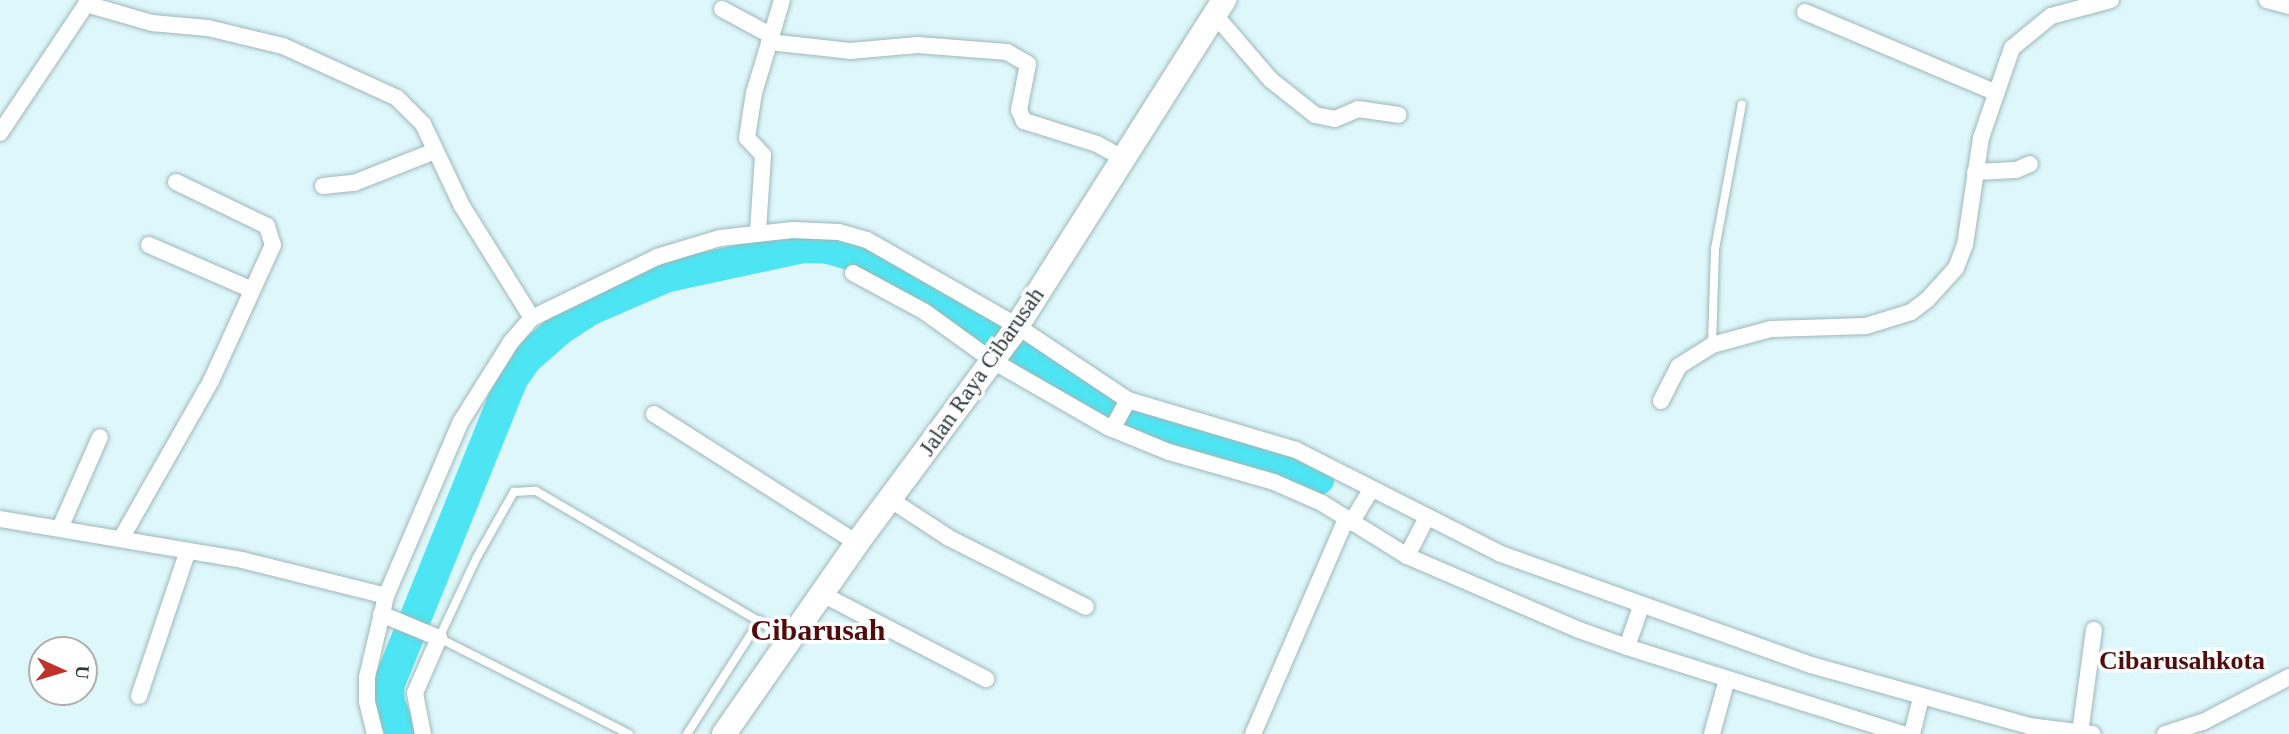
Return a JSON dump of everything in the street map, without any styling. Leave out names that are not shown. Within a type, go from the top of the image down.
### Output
[{"type":"main road","name":"Jalan Raya Cibarusah","points":[[724,734],[857,543],[1015,330],[1122,158],[1220,8]]},
{"type":"street","points":[[758,231],[763,155],[747,138],[769,39],[782,0]]},
{"type":"street","points":[[1661,401],[1679,366],[1712,345],[1780,328],[1866,326],[1911,312],[1956,268],[1973,207],[1994,92],[2011,48],[2022,36],[2051,16],[2111,0]]},
{"type":"street","points":[[2267,0],[2289,6]]},
{"type":"street","points":[[0,134],[88,2],[152,23],[242,34],[324,62],[397,98],[423,124],[462,206],[533,318]]},
{"type":"street","points":[[1220,8],[1271,80],[1315,115],[1335,118],[1358,109],[1399,114]]},
{"type":"street","points":[[722,9],[769,39],[866,51],[918,45],[1007,52],[1028,64],[1019,110],[1024,121],[1122,158]]},
{"type":"street","points":[[1805,12],[1994,92]]},
{"type":"street","points":[[323,186],[354,183],[435,150]]},
{"type":"street","points":[[1980,172],[2007,170],[2030,164]]},
{"type":"street","points":[[122,537],[211,381],[250,289],[273,245],[272,231],[176,182]]},
{"type":"street","points":[[375,734],[367,701],[367,677],[386,596],[460,424],[510,342],[533,318],[657,257],[702,242],[758,231],[852,234],[911,262],[1125,404],[1296,450],[1366,496],[1424,524],[1639,609],[1921,700],[2029,726],[2086,734],[2094,630]]},
{"type":"street","points":[[149,244],[250,289]]},
{"type":"street","points":[[853,273],[934,317],[995,358],[1113,427],[1169,452],[1274,482],[1350,520],[1408,554],[1628,642],[1727,679],[1909,733],[1921,700]]},
{"type":"street","points":[[1113,427],[1125,404]]},
{"type":"street","points":[[654,414],[857,543]]},
{"type":"street","points":[[60,528],[100,437]]},
{"type":"street","points":[[1253,734],[1350,520],[1366,496]]},
{"type":"street","points":[[891,500],[949,538],[1086,607]]},
{"type":"street","points":[[2,523],[122,537],[187,553],[242,560],[386,596]]},
{"type":"street","points":[[1408,554],[1424,524]]},
{"type":"street","points":[[139,696],[187,553]]},
{"type":"street","points":[[822,594],[986,679]]},
{"type":"street","points":[[1628,642],[1639,609]]},
{"type":"street","points":[[381,614],[433,636],[415,693],[422,734]]},
{"type":"street","points":[[2165,734],[2203,722],[2289,677]]},
{"type":"street","points":[[1712,734],[1727,679]]},
{"type":"lane","points":[[1712,345],[1715,249],[1742,104]]},
{"type":"lane","points":[[629,734],[433,636],[508,501],[520,489],[536,491],[790,640]]},
{"type":"lane","points":[[687,734],[760,620]]},
{"type":"waterway","points":[[402,734],[389,704],[388,686],[512,379],[526,359],[560,329],[591,309],[668,276],[803,247],[828,248],[872,260],[1102,409],[1141,426],[1253,454],[1318,479]]},
{"type":"district","name":"Cibarusah","points":[[818,630]]},
{"type":"district","name":"Cibarusahkota","points":[[2182,661]]}]
